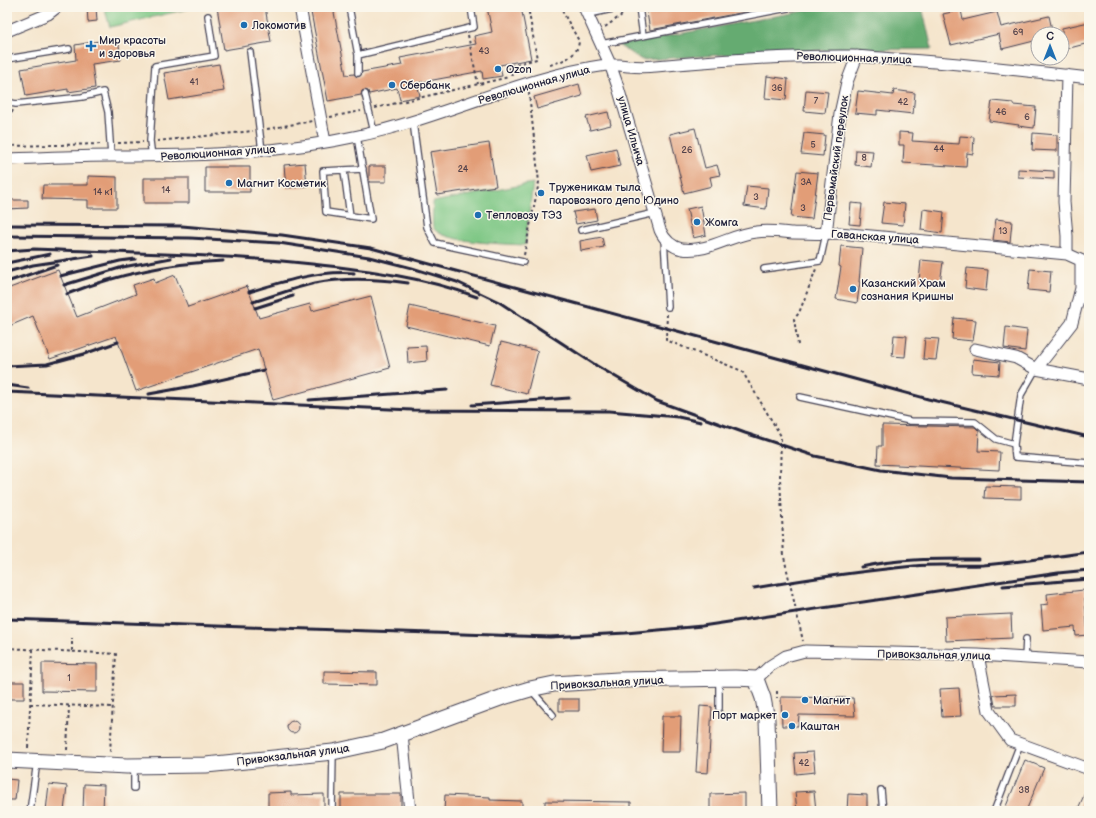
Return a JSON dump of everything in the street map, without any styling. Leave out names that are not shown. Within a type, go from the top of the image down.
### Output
[{"type":"main road","name":"Привокзальная улица","points":[[7,760],[134,766],[206,765],[333,752],[383,741],[503,697],[554,684],[719,678],[756,679]]},
{"type":"main road","points":[[756,679],[763,698],[767,720],[770,811]]},
{"type":"street","points":[[7,31],[48,14],[57,7]]},
{"type":"street","points":[[300,7],[325,142]]},
{"type":"street","name":"улица Ильича","points":[[589,11],[617,84],[655,213],[664,238]]},
{"type":"street","name":"Революционная улица","points":[[7,159],[110,156],[152,157],[262,152],[325,142],[374,132],[413,122],[528,84],[574,71],[610,64],[650,66],[737,59],[802,56],[857,56],[952,63],[1089,78]]},
{"type":"street","name":"Первомайский переулок","points":[[826,234],[840,114],[847,82],[857,56]]},
{"type":"street","points":[[1067,75],[1064,202],[1067,254]]},
{"type":"street","name":"Гаванская улица","points":[[664,238],[676,247],[692,249],[757,231],[826,234],[839,233],[1067,254],[1085,263]]},
{"type":"street","points":[[1036,369],[1072,323],[1081,288],[1085,263]]},
{"type":"street","points":[[975,349],[1016,358],[1036,369],[1089,379]]},
{"type":"street","name":"Привокзальная улица","points":[[756,679],[770,666],[786,656],[805,651],[978,656],[1089,662]]},
{"type":"street","points":[[978,656],[989,711],[1010,740],[1089,769]]},
{"type":"street","points":[[402,734],[410,811]]},
{"type":"lane","points":[[349,7],[358,55],[358,73]]},
{"type":"lane","points":[[358,55],[474,27],[471,7]]},
{"type":"lane","points":[[589,11],[622,7]]},
{"type":"lane","points":[[639,7],[643,36]]},
{"type":"lane","points":[[601,44],[793,7]]},
{"type":"lane","points":[[152,157],[150,142],[155,66],[214,56],[208,16]]},
{"type":"lane","points":[[7,59],[69,49]]},
{"type":"lane","points":[[250,52],[262,152]]},
{"type":"lane","points":[[7,100],[11,104],[16,104],[82,97],[103,92],[108,112],[110,156]]},
{"type":"lane","points":[[365,94],[374,132]]},
{"type":"lane","points":[[413,122],[427,227],[435,243],[523,262]]},
{"type":"lane","points":[[357,136],[363,168],[371,218],[326,212],[322,171],[344,171],[363,168]]},
{"type":"lane","points":[[344,171],[350,216]]},
{"type":"lane","points":[[581,230],[655,213]]},
{"type":"lane","name":"Первомайский переулок","points":[[820,261],[826,234]]},
{"type":"lane","name":"улица Ильича","points":[[664,238],[668,307]]},
{"type":"lane","points":[[764,269],[820,261]]},
{"type":"lane","points":[[1036,369],[1021,395],[1014,444],[1015,457],[1089,463]]},
{"type":"lane","points":[[800,397],[910,420],[975,422],[996,439],[1014,444]]},
{"type":"lane","points":[[1025,658],[1026,639]]},
{"type":"lane","points":[[719,678],[719,708]]},
{"type":"lane","points":[[530,689],[553,715]]},
{"type":"lane","points":[[995,808],[1020,744]]},
{"type":"lane","points":[[332,811],[333,752]]},
{"type":"lane","points":[[30,811],[32,761]]},
{"type":"lane","points":[[134,766],[134,788]]},
{"type":"lane","points":[[881,790],[883,811]]},
{"type":"path","points":[[7,146],[150,142],[259,130],[369,109],[512,76],[509,66],[537,59],[528,7]]},
{"type":"path","points":[[529,12],[544,7]]},
{"type":"path","points":[[548,66],[567,59],[575,53],[579,46],[579,41],[560,7]]},
{"type":"path","points":[[589,11],[602,29],[628,11]]},
{"type":"path","points":[[467,28],[478,84]]},
{"type":"path","points":[[523,262],[539,182],[528,84]]},
{"type":"path","points":[[7,124],[16,104]]},
{"type":"path","points":[[798,345],[794,319],[800,313],[820,261]]},
{"type":"path","points":[[668,307],[666,340],[742,370],[781,436],[780,478],[784,557],[805,651]]},
{"type":"path","points":[[72,638],[72,652]]},
{"type":"path","points":[[7,648],[116,654],[110,752]]},
{"type":"path","points":[[32,761],[30,704],[33,650]]},
{"type":"path","points":[[30,704],[113,707]]},
{"type":"path","points":[[66,763],[69,706]]},
{"type":"green space","points":[[104,7],[191,7],[188,9],[110,27]]},
{"type":"green space","points":[[825,7],[922,7],[932,49],[784,51],[642,60],[618,45]]},
{"type":"green space","points":[[533,183],[525,245],[475,242],[448,236],[438,232],[433,227],[433,202]]},
{"type":"building","points":[[87,7],[96,7],[97,21],[88,22]]},
{"type":"building","name":"Локомотив","points":[[217,7],[265,7],[271,42],[224,50]]},
{"type":"building","points":[[310,7],[333,7],[346,75],[354,74],[358,77],[362,72],[402,65],[400,58],[476,44],[474,36],[492,32],[487,7],[521,7],[531,59],[500,65],[502,76],[483,79],[482,71],[417,83],[420,96],[400,100],[397,88],[369,94],[368,91],[364,90],[362,91],[361,95],[328,101]]},
{"type":"building","points":[[646,7],[756,7],[756,10],[650,30]]},
{"type":"building","points":[[961,10],[963,20],[997,12],[1001,27],[1049,16],[1051,26],[1030,26],[1030,42],[1002,49],[999,34],[951,45],[943,14]]},
{"type":"building","points":[[1089,22],[1089,43],[1070,48],[1070,26]]},
{"type":"building","points":[[118,38],[121,60],[92,64],[95,88],[68,92],[68,89],[26,96],[21,69],[76,60],[75,45]]},
{"type":"building","points":[[219,64],[224,91],[169,100],[164,73]]},
{"type":"building","points":[[767,76],[788,79],[786,100],[765,98]]},
{"type":"building","points":[[579,84],[582,96],[537,109],[534,97]]},
{"type":"building","points":[[806,90],[828,92],[825,113],[804,111]]},
{"type":"building","points":[[894,90],[915,93],[913,114],[877,110],[877,115],[855,113],[858,91],[893,95]]},
{"type":"building","points":[[992,101],[1036,107],[1034,128],[989,121]]},
{"type":"building","points":[[608,112],[611,125],[590,130],[586,117]]},
{"type":"building","points":[[695,128],[705,168],[717,165],[720,175],[710,177],[712,186],[684,193],[670,134]]},
{"type":"building","points":[[899,132],[913,133],[912,141],[959,144],[960,136],[974,137],[973,154],[967,153],[966,167],[903,163],[904,145],[899,145]]},
{"type":"building","points":[[804,133],[825,135],[823,156],[801,154]]},
{"type":"building","points":[[1033,133],[1057,135],[1057,151],[1032,150]]},
{"type":"building","points":[[489,143],[496,186],[437,195],[430,152]]},
{"type":"building","points":[[616,148],[620,166],[591,172],[587,155]]},
{"type":"building","points":[[856,150],[873,151],[871,167],[855,165]]},
{"type":"building","points":[[305,163],[307,186],[286,188],[284,165]]},
{"type":"building","points":[[369,166],[386,166],[386,182],[369,182]]},
{"type":"building","points":[[205,167],[250,167],[250,192],[205,192]]},
{"type":"building","points":[[1018,169],[1054,171],[1054,179],[1018,177]]},
{"type":"building","points":[[797,171],[818,173],[812,219],[791,217]]},
{"type":"building","points":[[88,176],[117,177],[117,208],[88,208],[88,200],[42,199],[43,185],[88,185]]},
{"type":"building","points":[[144,178],[189,178],[189,203],[144,203]]},
{"type":"building","points":[[747,186],[768,188],[766,209],[744,206]]},
{"type":"building","points":[[7,200],[28,200],[28,208],[7,209]]},
{"type":"building","points":[[884,202],[905,204],[903,225],[881,223]]},
{"type":"building","points":[[851,203],[862,204],[860,225],[849,224]]},
{"type":"building","name":"Жомга","points":[[701,206],[706,235],[693,238],[687,209]]},
{"type":"building","points":[[595,209],[597,220],[576,224],[573,212]]},
{"type":"building","points":[[923,209],[944,212],[942,233],[921,230]]},
{"type":"building","points":[[996,219],[1012,221],[1010,242],[993,240]]},
{"type":"building","points":[[602,237],[604,247],[581,251],[580,241]]},
{"type":"building","points":[[841,246],[862,248],[857,303],[836,299],[841,267],[839,266]]},
{"type":"building","points":[[921,260],[943,262],[940,283],[919,281]]},
{"type":"building","points":[[967,268],[988,270],[986,291],[965,288]]},
{"type":"building","points":[[1030,269],[1051,271],[1049,292],[1028,290]]},
{"type":"building","points":[[58,270],[77,317],[136,294],[133,285],[154,278],[155,283],[175,275],[188,307],[247,286],[259,318],[310,304],[312,311],[371,296],[390,368],[273,400],[258,349],[136,391],[116,336],[50,359],[33,316],[7,327],[7,289]]},
{"type":"building","points":[[410,306],[495,326],[490,346],[406,326]]},
{"type":"building","points":[[954,318],[976,320],[973,341],[952,339]]},
{"type":"building","points":[[1006,327],[1027,330],[1025,351],[1004,348]]},
{"type":"building","points":[[894,335],[907,336],[905,357],[892,356]]},
{"type":"building","points":[[925,338],[939,339],[936,360],[923,359]]},
{"type":"building","points":[[501,342],[538,351],[527,394],[490,385]]},
{"type":"building","points":[[426,346],[427,361],[408,363],[407,347]]},
{"type":"building","points":[[973,359],[1000,362],[999,375],[972,373]]},
{"type":"building","points":[[882,425],[975,427],[979,431],[978,451],[1000,452],[999,470],[877,464],[878,446],[882,446]]},
{"type":"building","points":[[985,486],[1021,487],[1021,499],[984,498]]},
{"type":"building","points":[[1084,590],[1088,635],[1076,636],[1075,627],[1043,630],[1041,605],[1048,604],[1047,594]]},
{"type":"building","points":[[1011,614],[1012,638],[946,641],[945,617]]},
{"type":"building","points":[[42,663],[97,664],[97,692],[42,691]]},
{"type":"building","points":[[324,671],[377,672],[377,685],[324,684]]},
{"type":"building","points":[[10,682],[24,682],[24,699],[10,699]]},
{"type":"building","points":[[959,688],[961,716],[942,717],[940,689]]},
{"type":"building","points":[[1016,694],[1016,706],[995,706],[993,695]]},
{"type":"building","points":[[781,697],[853,698],[855,716],[799,715],[798,726],[782,726]]},
{"type":"building","points":[[559,699],[579,699],[579,711],[559,711]]},
{"type":"building","points":[[700,706],[712,707],[708,773],[696,772]]},
{"type":"building","points":[[662,716],[681,716],[680,752],[661,752]]},
{"type":"building","points":[[291,721],[295,721],[299,727],[295,733],[291,733],[287,729],[287,725]]},
{"type":"building","points":[[813,752],[815,772],[796,774],[794,753]]},
{"type":"building","points":[[1025,760],[1044,768],[1026,811],[1004,811]]},
{"type":"building","points":[[7,779],[17,780],[15,800],[7,800]]},
{"type":"building","points":[[49,784],[67,786],[64,811],[46,811]]},
{"type":"building","points":[[84,784],[104,785],[103,811],[83,811]]},
{"type":"building","points":[[1089,784],[1089,811],[1077,811]]},
{"type":"building","points":[[814,791],[816,811],[797,811],[795,792]]},
{"type":"building","points":[[291,792],[291,795],[324,794],[324,811],[268,811],[268,793]]},
{"type":"building","points":[[745,793],[745,811],[710,811],[710,794]]},
{"type":"building","points":[[341,794],[401,794],[401,811],[341,811]]},
{"type":"building","points":[[848,794],[867,795],[867,811],[847,811]]},
{"type":"building","points":[[445,795],[490,797],[490,800],[522,801],[522,811],[444,811]]},
{"type":"building","points":[[545,801],[631,802],[631,811],[545,811]]},
{"type":"railway","points":[[7,225],[182,226],[282,235],[371,248],[928,399],[1089,437]]},
{"type":"railway","points":[[7,236],[190,238],[279,243],[369,257],[457,282],[499,302],[597,366],[657,401],[745,433],[815,456],[881,470],[951,478],[1089,482]]},
{"type":"railway","points":[[7,251],[34,249],[173,254],[312,264],[416,279],[477,297]]},
{"type":"railway","points":[[7,263],[50,254]]},
{"type":"railway","points":[[7,272],[33,265],[93,256]]},
{"type":"railway","points":[[64,285],[123,267],[171,258]]},
{"type":"railway","points":[[60,276],[120,261],[135,259]]},
{"type":"railway","points":[[67,294],[105,281],[144,271],[184,264],[223,261]]},
{"type":"railway","points":[[7,282],[57,265]]},
{"type":"railway","points":[[249,292],[314,275],[328,273],[354,273]]},
{"type":"railway","points":[[253,302],[299,287],[327,281],[362,279],[408,283]]},
{"type":"railway","points":[[255,308],[293,296]]},
{"type":"railway","points":[[7,366],[47,364],[84,354],[118,342]]},
{"type":"railway","points":[[149,394],[264,370]]},
{"type":"railway","points":[[7,385],[28,388]]},
{"type":"railway","points":[[309,400],[447,390]]},
{"type":"railway","points":[[7,392],[412,410],[609,411],[678,417],[701,422]]},
{"type":"railway","points":[[472,405],[569,398]]},
{"type":"railway","points":[[754,588],[894,568],[923,565],[983,565],[1089,552]]},
{"type":"railway","points":[[861,567],[890,562],[934,559],[979,559]]},
{"type":"railway","points":[[7,619],[550,637],[626,633],[702,626],[1058,573],[1089,570]]},
{"type":"railway","points":[[1003,586],[1089,579]]},
{"type":"place","name":"Локомотив","points":[[244,25]]},
{"type":"place","name":"Мир красоты и здоровья","points":[[91,46]]},
{"type":"place","name":"Ozon","points":[[498,69]]},
{"type":"place","name":"Сбербанк","points":[[392,85]]},
{"type":"place","name":"Магнит Косметик","points":[[229,183]]},
{"type":"place","name":"Труженикам тыла паровозного депо Юдино","points":[[541,193]]},
{"type":"place","name":"Тепловозу ТЭ3","points":[[478,215]]},
{"type":"place","name":"Жомга","points":[[697,222]]},
{"type":"place","name":"Казанский Храм сознания Кришны","points":[[853,289]]},
{"type":"place","name":"Магнит","points":[[805,700]]},
{"type":"place","name":"Порт маркет","points":[[785,715]]},
{"type":"place","name":"Каштан","points":[[792,726]]}]
